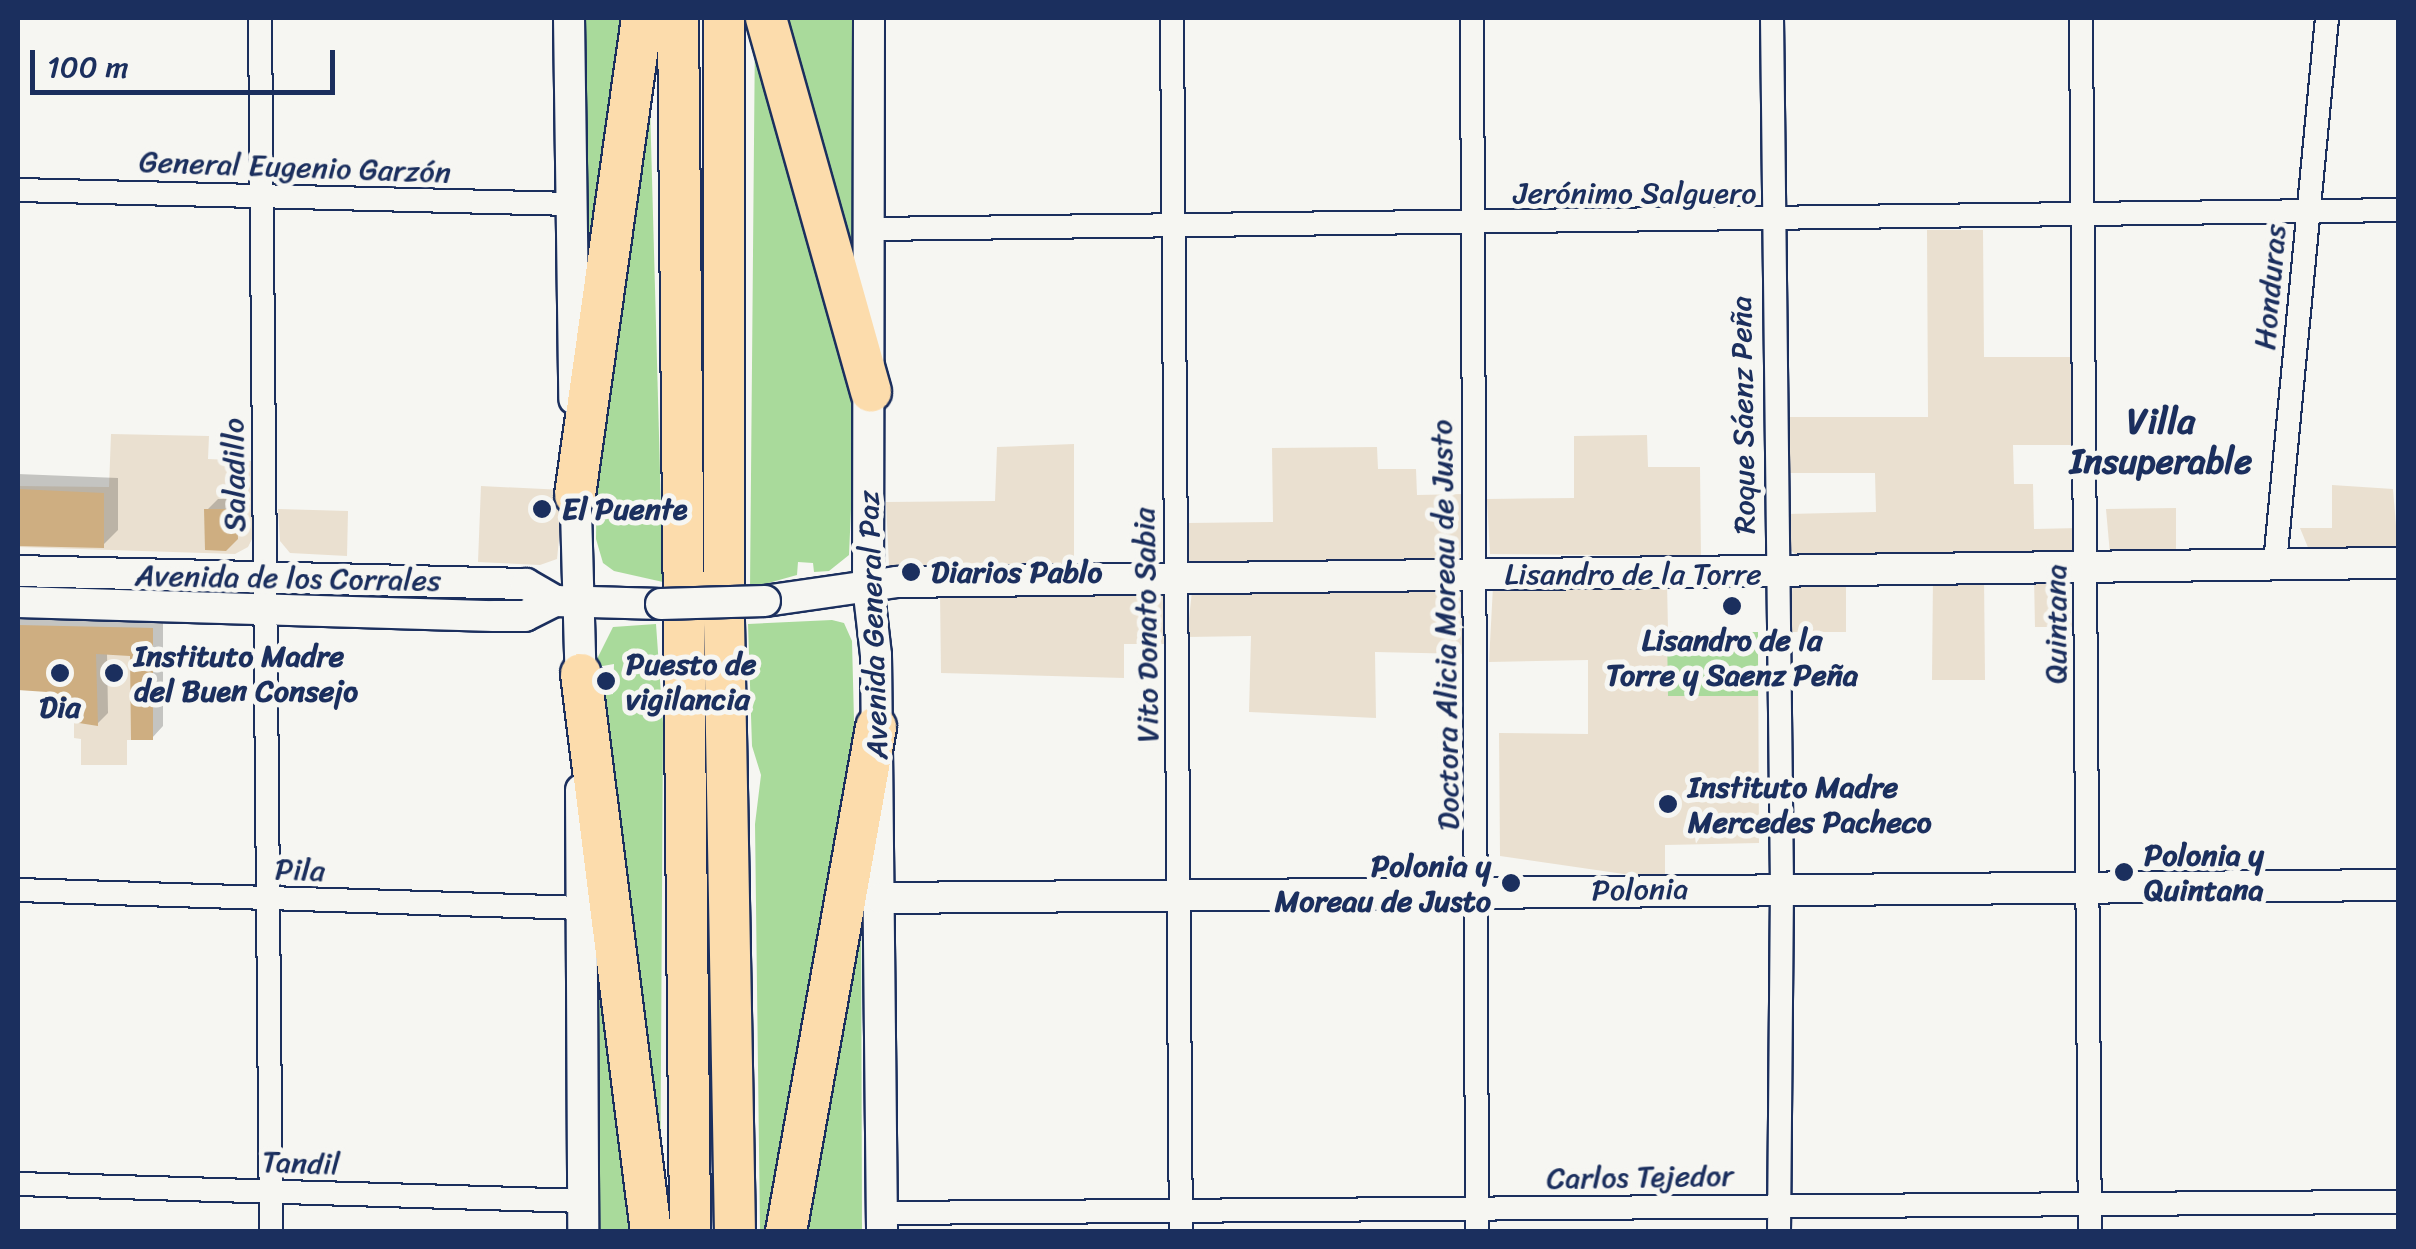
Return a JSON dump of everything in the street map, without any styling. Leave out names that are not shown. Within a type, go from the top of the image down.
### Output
[{"type":"highway","points":[[575,496],[642,18]]},
{"type":"highway","points":[[678,18],[690,1232]]},
{"type":"highway","points":[[724,18],[724,621],[735,1232]]},
{"type":"highway","points":[[766,18],[870,392]]},
{"type":"highway","points":[[581,674],[651,1232]]},
{"type":"highway","points":[[786,1232],[876,727]]},
{"type":"street","name":"Saladillo","points":[[260,18],[271,1232]]},
{"type":"street","points":[[570,18],[575,496],[567,601],[581,674],[583,1216]]},
{"type":"street","name":"Avenida General Paz","points":[[869,18],[872,229],[868,586],[880,898],[882,1222]]},
{"type":"street","name":"Vito Donato Sabia","points":[[1172,18],[1174,579],[1182,895],[1181,1221]]},
{"type":"street","name":"Doctora Alicia Moreau de Justo","points":[[1472,18],[1472,576],[1479,891],[1477,1220]]},
{"type":"street","name":"Roque Sáenz Peña","points":[[1772,18],[1770,222],[1782,888],[1779,1232]]},
{"type":"street","name":"Quintana","points":[[2082,18],[2090,1232]]},
{"type":"street","name":"Honduras","points":[[2275,563],[2326,18]]},
{"type":"street","name":"General Eugenio Garzón","points":[[18,190],[572,204]]},
{"type":"street","name":"Jerónimo Salguero","points":[[872,229],[1173,223],[1770,222],[2398,210]]},
{"type":"street","name":"Lisandro de la Torre","points":[[868,586],[2398,563]]},
{"type":"street","name":"Avenida de los Corrales","points":[[18,571],[265,592]]},
{"type":"street","name":"Avenida de los Corrales","points":[[18,602],[526,584],[567,601],[661,604],[765,601],[868,586]]},
{"type":"street","name":"Polonia","points":[[880,898],[2398,885]]},
{"type":"street","name":"Pila","points":[[18,890],[580,908]]},
{"type":"street","name":"Tandil","points":[[18,1184],[271,1192],[583,1216]]},
{"type":"street","name":"Carlos Tejedor","points":[[882,1222],[1477,1220],[1778,1206],[2398,1202]]},
{"type":"shaded area","points":[[1927,230],[1983,230],[1984,357],[2080,357],[2080,445],[2013,445],[2014,484],[2033,484],[2034,529],[2079,528],[2078,556],[1800,558],[1788,548],[1787,514],[1876,512],[1875,473],[1788,473],[1788,417],[1928,417]]},
{"type":"shaded area","points":[[111,434],[209,436],[208,459],[254,461],[254,535],[248,547],[235,554],[18,547],[18,486],[109,487]]},
{"type":"shaded area","points":[[1647,435],[1648,467],[1700,467],[1701,556],[1490,554],[1487,499],[1574,498],[1574,436]]},
{"type":"shaded area","points":[[1074,444],[1074,569],[889,566],[886,502],[995,501],[997,447]]},
{"type":"shaded area","points":[[1377,447],[1378,469],[1416,469],[1417,495],[1464,494],[1460,558],[1201,566],[1188,560],[1188,523],[1273,522],[1272,448]]},
{"type":"shaded area","points":[[2332,485],[2393,489],[2398,549],[2309,550],[2300,528],[2332,528]]},
{"type":"shaded area","points":[[481,486],[564,490],[557,559],[540,565],[478,562]]},
{"type":"shaded area","points":[[2176,508],[2176,551],[2110,554],[2106,509]]},
{"type":"shaded area","points":[[278,509],[348,511],[347,556],[290,553],[280,541]]},
{"type":"shaded area","points":[[2034,576],[2069,581],[2072,627],[2035,627]]},
{"type":"shaded area","points":[[1984,577],[1985,680],[1932,680],[1933,578]]},
{"type":"shaded area","points":[[1846,579],[1846,632],[1789,632],[1793,582]]},
{"type":"shaded area","points":[[1667,581],[1668,631],[1758,632],[1759,843],[1665,845],[1665,880],[1500,856],[1499,733],[1588,734],[1588,660],[1489,662],[1493,586]]},
{"type":"shaded area","points":[[1460,585],[1467,654],[1375,652],[1376,718],[1249,712],[1251,636],[1187,637],[1192,591]]},
{"type":"shaded area","points":[[1166,593],[1169,644],[1124,644],[1124,678],[941,673],[940,594]]},
{"type":"shaded area","name":"Instituto Madre del Buen Consejo","points":[[74,627],[153,628],[153,740],[127,740],[127,765],[81,765],[81,739],[74,738]]},
{"type":"green space","points":[[583,18],[628,18],[588,373]]},
{"type":"green space","points":[[779,18],[859,18],[861,277]]},
{"type":"green space","points":[[755,30],[856,396],[849,555],[829,571],[814,572],[813,563],[798,562],[797,575],[750,588]]},
{"type":"green space","points":[[649,68],[663,582],[614,571],[603,563],[596,539],[597,464]]},
{"type":"green space","points":[[832,620],[844,623],[852,641],[855,760],[770,1232],[760,1231],[755,824],[761,775],[752,746],[748,624]]},
{"type":"green space","points":[[656,624],[663,723],[660,1231],[597,696],[613,694],[614,664],[597,667],[597,659],[613,627]]},
{"type":"green space","points":[[1667,632],[1758,632],[1758,696],[1668,696]]},
{"type":"green space","points":[[596,844],[641,1231],[594,1231]]},
{"type":"green space","points":[[861,888],[862,1231],[802,1232]]},
{"type":"building","points":[[18,489],[104,493],[104,548],[18,546]]},
{"type":"building","points":[[204,509],[237,509],[238,539],[226,551],[205,550]]},
{"type":"building","points":[[18,625],[153,628],[153,740],[131,740],[130,656],[96,654],[98,726],[47,718],[47,692],[18,690]]},
{"type":"place","name":"El Puente","points":[[542,509]]},
{"type":"place","name":"Diarios Pablo","points":[[911,572]]},
{"type":"place","name":"Lisandro de la Torre y Saenz Peña","points":[[1732,606]]},
{"type":"place","name":"Dia","points":[[60,673]]},
{"type":"place","name":"Instituto Madre del Buen Consejo","points":[[114,673]]},
{"type":"place","name":"Puesto de vigilancia","points":[[606,681]]},
{"type":"place","name":"Instituto Madre Mercedes Pacheco","points":[[1668,804]]},
{"type":"place","name":"Polonia y Quintana","points":[[2124,872]]},
{"type":"place","name":"Polonia y Moreau de Justo","points":[[1511,883]]},
{"type":"district","name":"Villa Insuperable","points":[[2161,441]]}]
